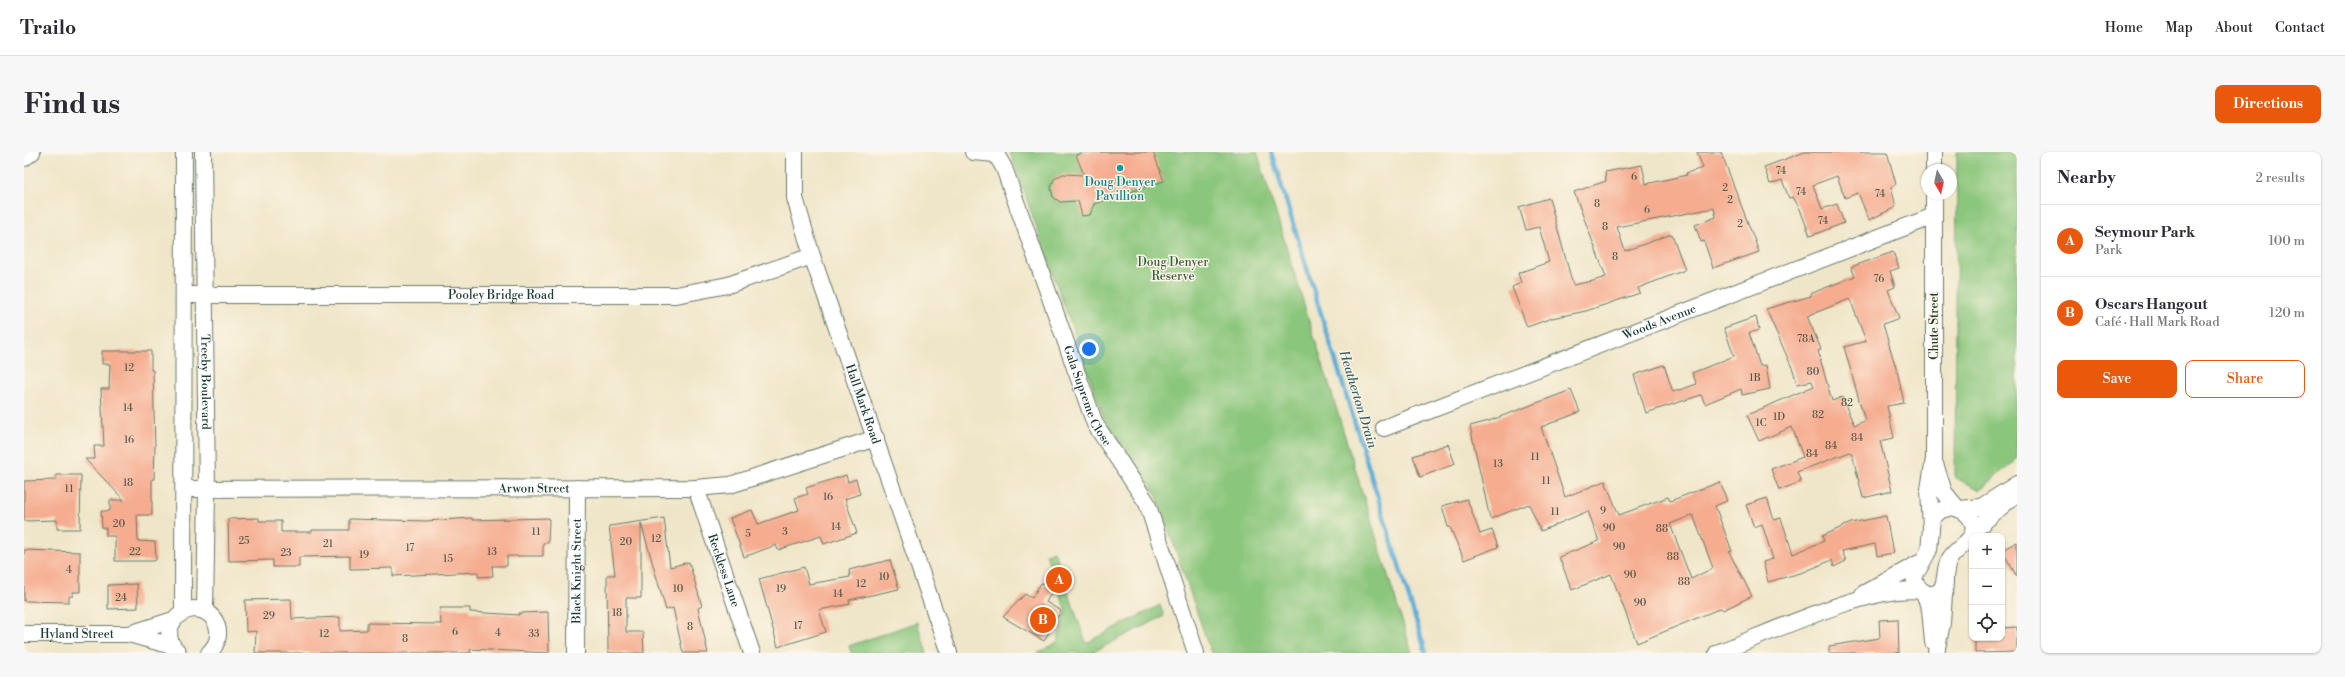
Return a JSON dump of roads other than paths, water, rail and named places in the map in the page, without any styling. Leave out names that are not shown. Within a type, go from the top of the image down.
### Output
[{"type":"street","points":[[24,158],[32,152]]},
{"type":"street","name":"Treeby Boulevard","points":[[176,649],[169,633],[178,616],[185,490],[184,152]]},
{"type":"street","name":"Treeby Boulevard","points":[[203,152],[206,295],[207,490],[205,611]]},
{"type":"street","name":"Hall Mark Road","points":[[795,152],[795,198],[812,256],[949,653]]},
{"type":"street","name":"Gala Supreme Close","points":[[973,152],[996,154],[1004,168],[1095,424],[1147,503],[1196,653]]},
{"type":"street","points":[[1934,152],[1934,164]]},
{"type":"street","name":"Chute Street","points":[[1922,591],[1916,584],[1914,577],[1930,548],[1929,489],[1934,459],[1934,200]]},
{"type":"street","name":"Woods Avenue","points":[[1384,428],[1934,216]]},
{"type":"street","name":"Pooley Bridge Road","points":[[184,295],[676,294],[728,285],[812,256]]},
{"type":"street","name":"Arwon Street","points":[[185,490],[696,488],[730,485],[876,438]]},
{"type":"street","name":"Chute Street","points":[[1934,459],[1944,492],[1959,509],[1972,520],[1972,533]]},
{"type":"street","points":[[1930,528],[1932,518],[1936,513],[1947,508],[1959,509],[1981,507],[2017,484]]},
{"type":"street","name":"Black Knight Street","points":[[576,653],[577,488]]},
{"type":"street","name":"Reckless Lane","points":[[696,488],[752,653]]},
{"type":"street","points":[[1974,533],[1978,527],[2004,507],[2017,493]]},
{"type":"street","points":[[1717,653],[1849,602],[1900,590],[1922,591],[1932,594],[1938,592],[1943,586],[1950,559],[1969,538]]},
{"type":"street","points":[[1849,602],[1924,560]]},
{"type":"street","points":[[1935,653],[1942,623],[1945,578]]},
{"type":"street","points":[[1922,591],[1930,609],[1935,653]]},
{"type":"street","name":"Hyland Street","points":[[129,634],[178,616],[194,608],[205,611]]},
{"type":"street","points":[[205,611],[215,621],[218,627],[217,642],[209,653]]},
{"type":"street","name":"Hyland Street","points":[[24,634],[129,634],[176,649]]},
{"type":"waterway","name":"Heatherton Drain","points":[[1271,152],[1426,653]]},
{"type":"place","name":"Doug Denyer Pavillion","points":[[1120,168]]},
{"type":"place","name":"Seymour Park","points":[[1059,580]]},
{"type":"place","name":"Oscars Hangout","points":[[1043,620]]},
{"type":"park label","name":"Doug Denyer Reserve","points":[[1173,269]]}]
